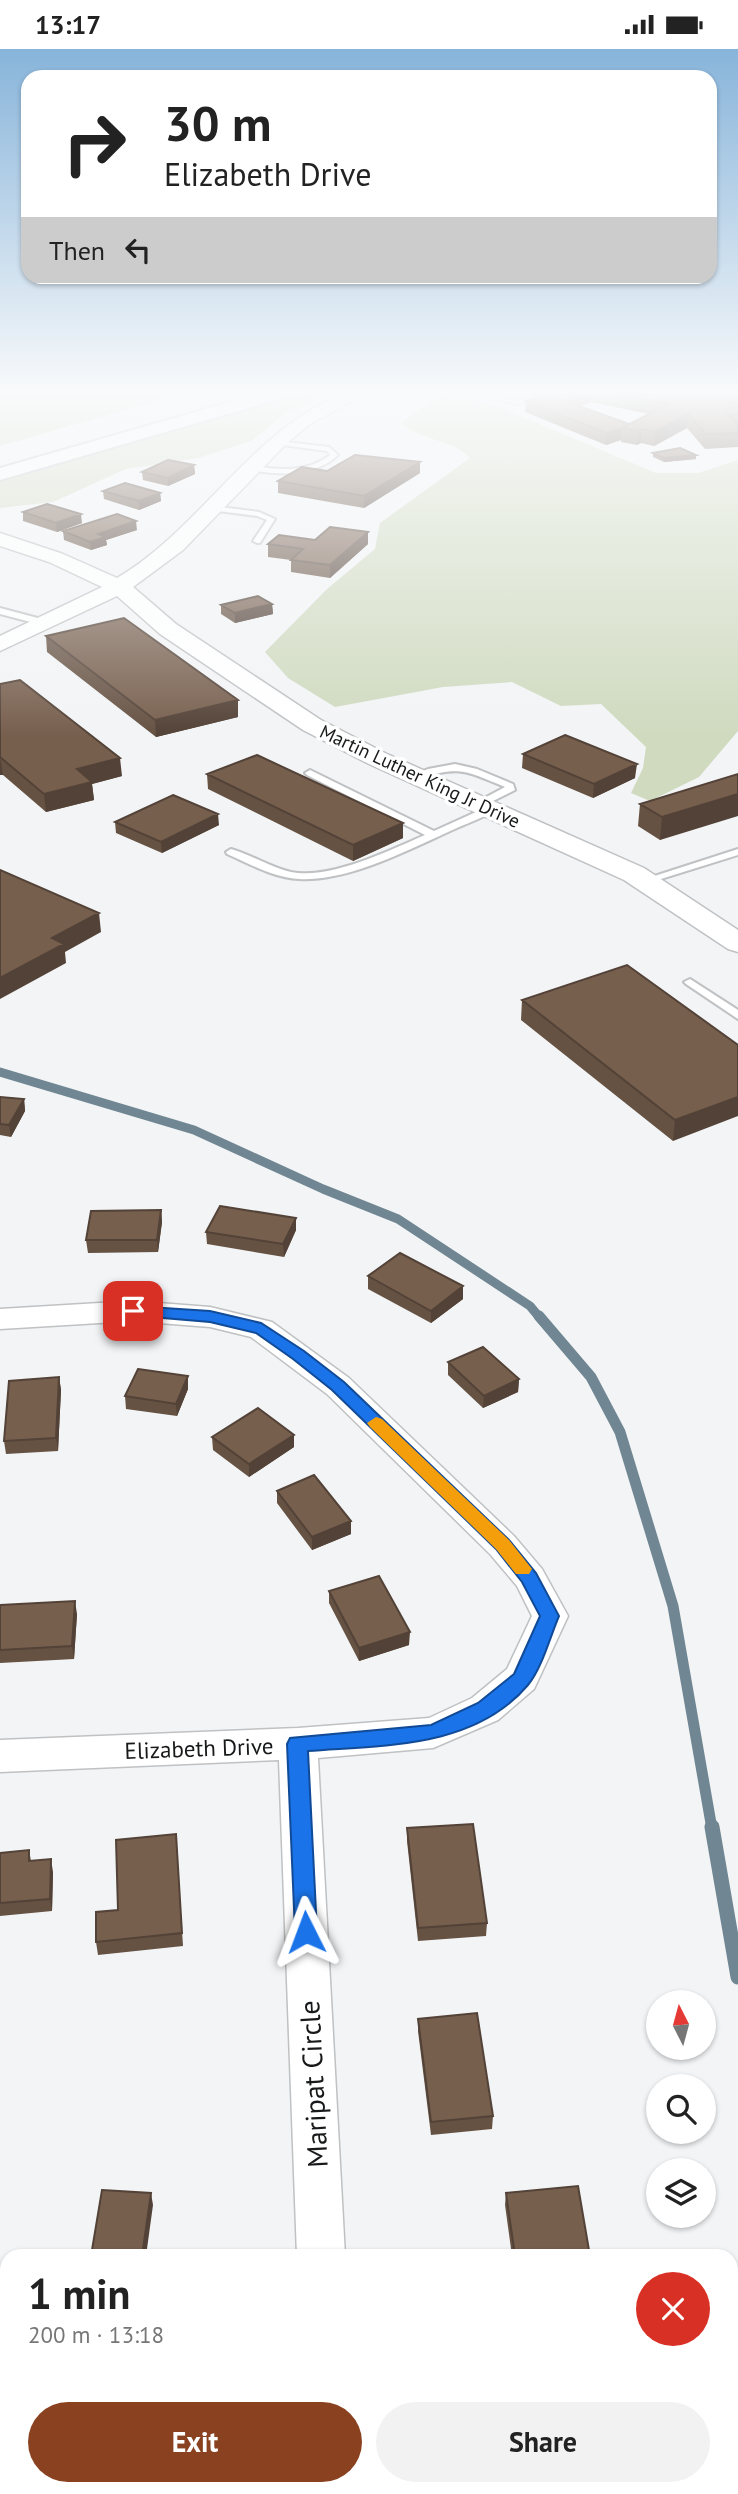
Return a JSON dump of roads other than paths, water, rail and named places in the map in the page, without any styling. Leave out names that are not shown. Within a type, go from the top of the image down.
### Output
[{"type":"street","points":[[0,644],[121,588],[176,546],[213,508]]},
{"type":"street","name":"Martin Luther King Jr Drive","points":[[0,539],[56,558],[121,588],[168,629],[312,725],[644,881],[738,943]]},
{"type":"street","name":"Elizabeth Drive","points":[[0,1319],[133,1311],[210,1317],[261,1329],[338,1386],[502,1545],[530,1578],[550,1616],[521,1679],[485,1709],[433,1733],[298,1744],[0,1756]]},
{"type":"street","name":"Maripat Circle","points":[[298,1744],[321,2249]]},
{"type":"lane","points":[[214,508],[271,519],[257,541]]},
{"type":"lane","points":[[0,611],[46,623]]},
{"type":"lane","points":[[230,852],[297,876],[320,875],[374,859],[432,834],[486,807],[510,790],[510,786],[460,766],[445,765],[416,776]]},
{"type":"lane","points":[[310,773],[432,834]]},
{"type":"lane","points":[[644,881],[738,852]]},
{"type":"lane","points":[[690,982],[738,1015]]},
{"type":"waterway","points":[[0,1072],[194,1130],[323,1189],[398,1219],[530,1306],[540,1318]]},
{"type":"waterway","points":[[539,1316],[591,1377],[620,1432],[673,1606],[712,1829]]},
{"type":"waterway","points":[[712,1827],[738,1977]]}]
